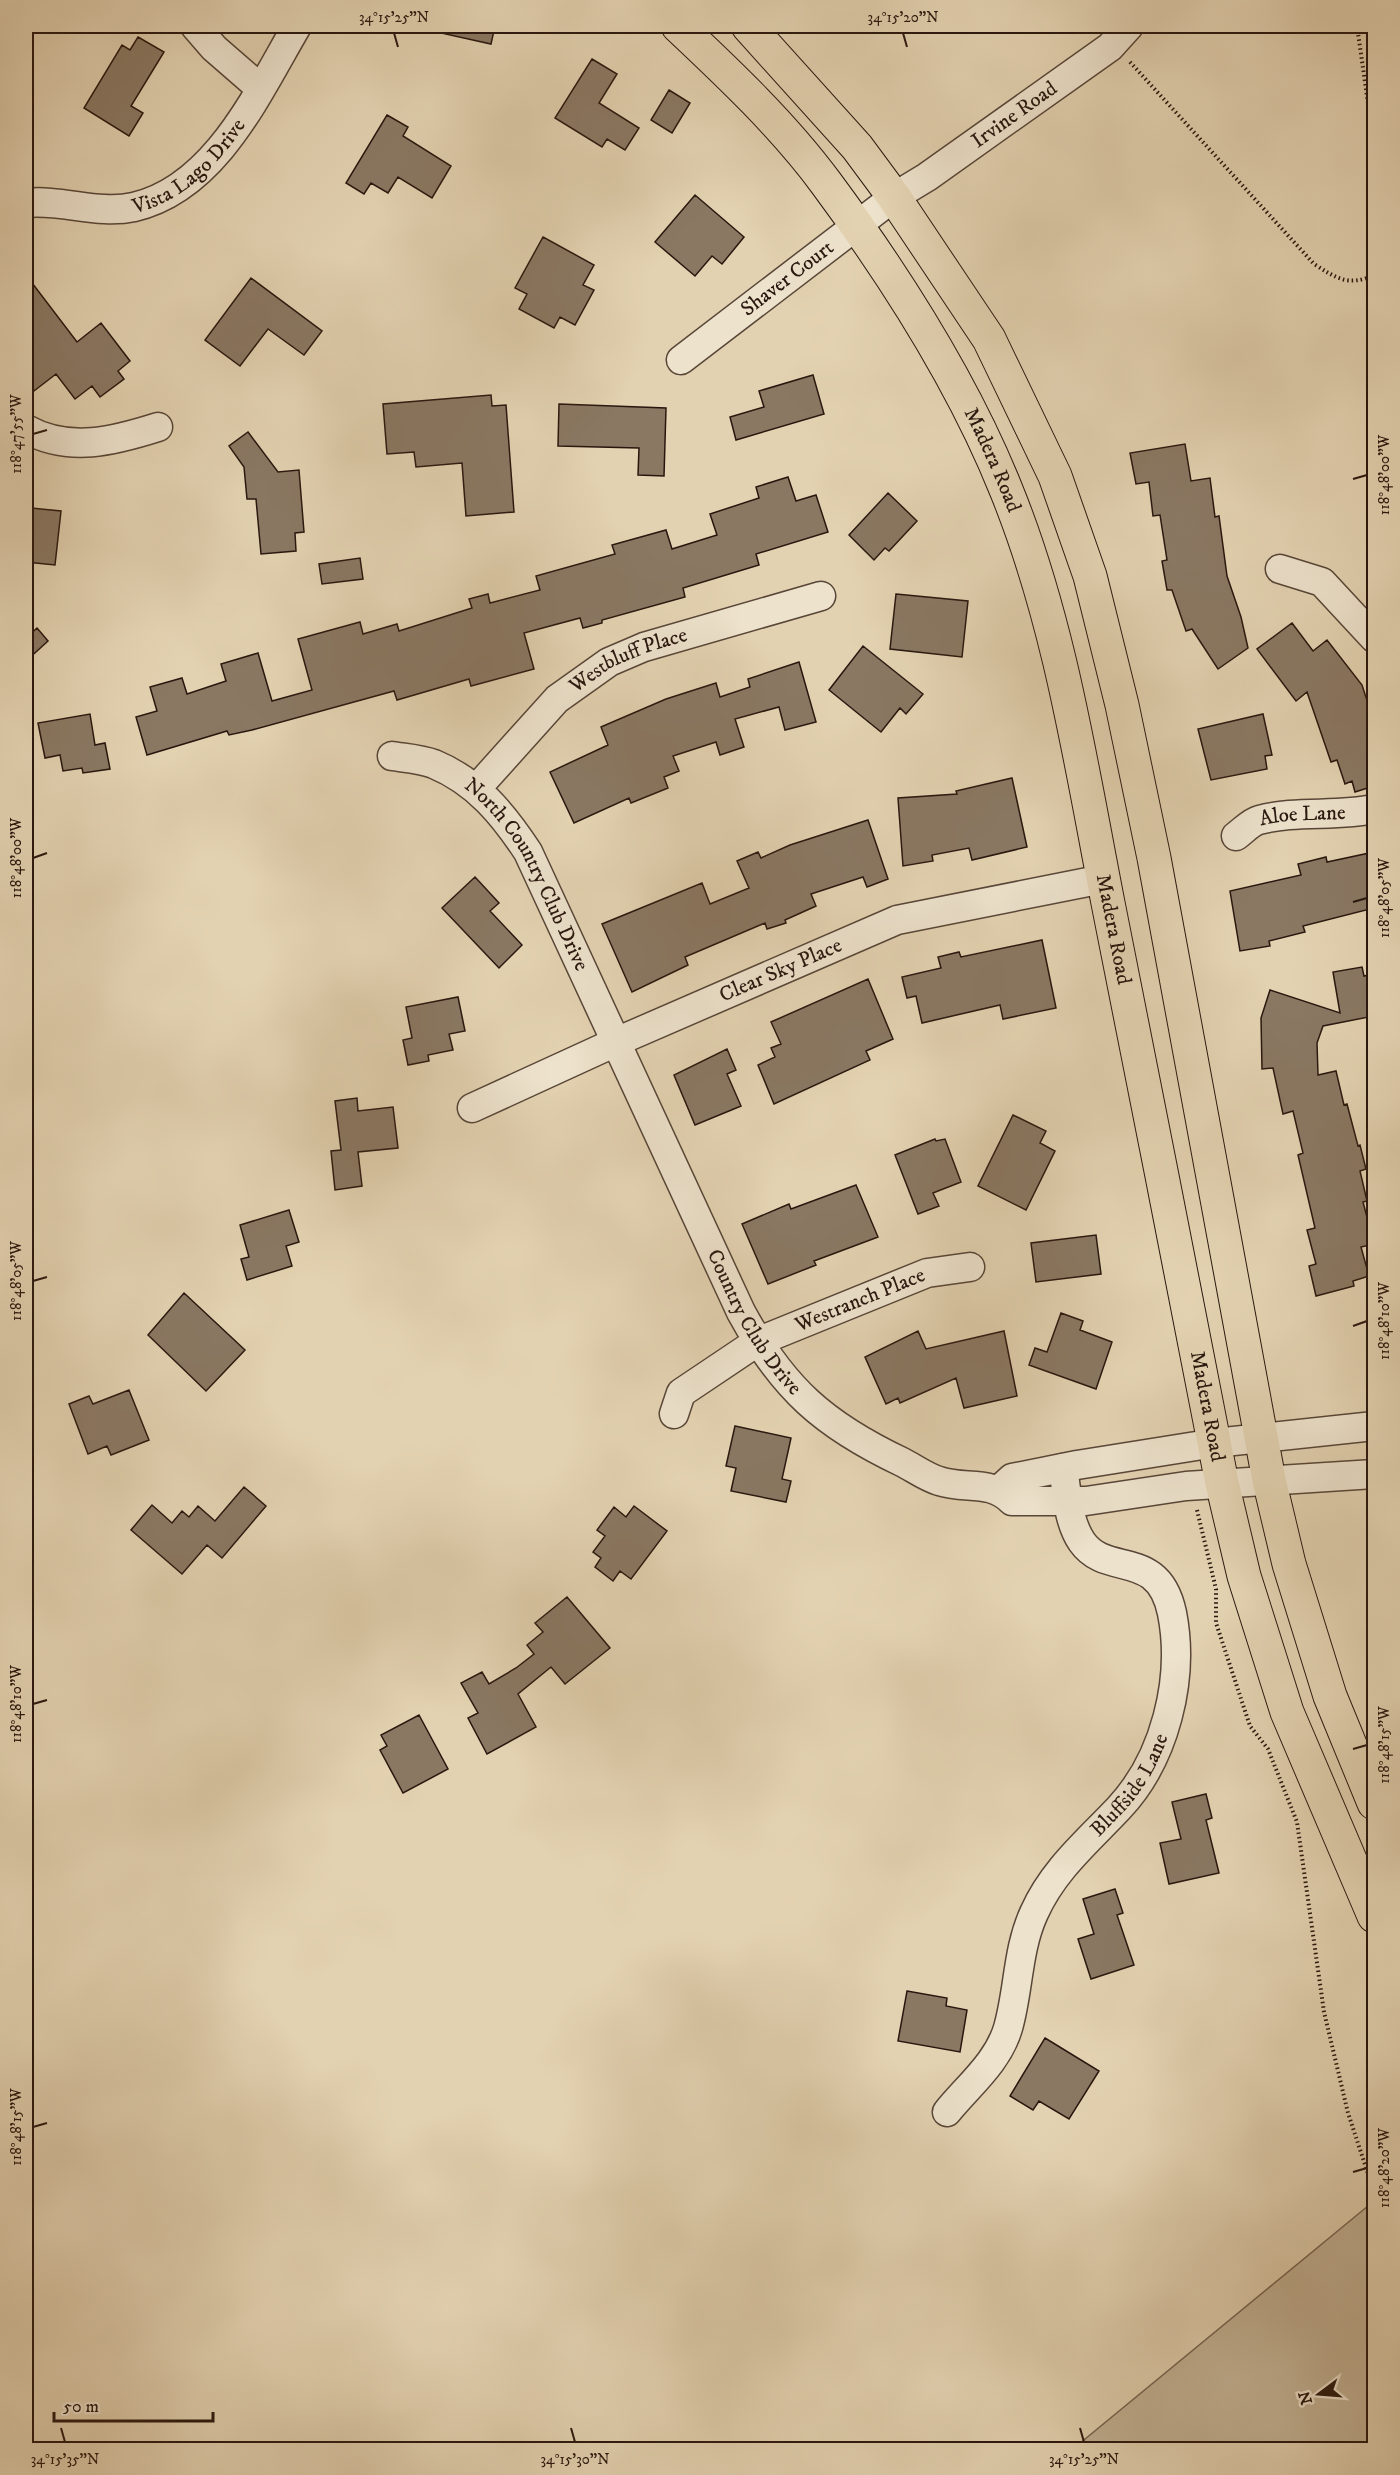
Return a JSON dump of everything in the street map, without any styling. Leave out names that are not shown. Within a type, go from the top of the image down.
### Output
[{"type":"main road","name":"Madera Road","points":[[678,26],[764,112],[824,180],[953,380],[1007,490],[1034,565],[1055,645],[1222,1483],[1244,1576],[1287,1712],[1374,1916]]},
{"type":"main road","points":[[748,26],[857,147],[894,197],[989,339],[1055,476],[1090,576],[1122,705],[1154,858],[1269,1480],[1289,1564],[1330,1696],[1374,1803]]},
{"type":"street","points":[[195,26],[214,48],[260,87]]},
{"type":"street","name":"Vista Lago Drive","points":[[26,203],[44,201],[100,210],[134,207],[172,194],[203,170],[260,87],[297,26]]},
{"type":"street","name":"Irvine Road","points":[[894,197],[927,177],[1110,47],[1129,26]]},
{"type":"street","name":"Shaver Court","points":[[681,360],[894,197]]},
{"type":"street","points":[[26,429],[38,436],[75,444],[115,441],[158,428]]},
{"type":"street","points":[[1280,569],[1322,582],[1374,638]]},
{"type":"street","name":"Westbluff Place","points":[[477,788],[557,699],[609,662],[644,647],[821,596]]},
{"type":"street","name":"North Country Club Drive","points":[[392,756],[433,763],[477,788],[508,821],[528,852],[616,1042]]},
{"type":"street","name":"Aloe Lane","points":[[1236,836],[1257,820],[1297,815],[1349,814],[1374,809]]},
{"type":"street","name":"Clear Sky Place","points":[[472,1108],[616,1042],[897,921],[1103,879]]},
{"type":"street","name":"Country Club Drive","points":[[616,1042],[757,1342],[781,1375],[807,1403],[837,1427],[869,1447],[939,1481],[1000,1489],[1012,1501],[1068,1501],[1222,1483],[1374,1474]]},
{"type":"street","name":"Westranch Place","points":[[674,1414],[681,1393],[757,1342],[927,1273],[970,1267]]},
{"type":"street","points":[[1000,1489],[1012,1478],[1063,1468],[1215,1443],[1374,1426]]},
{"type":"street","name":"Bluffside Lane","points":[[947,2112],[987,2067],[999,2049],[1008,2028],[1022,1947],[1033,1914],[1049,1885],[1070,1856],[1120,1806],[1139,1781],[1157,1747],[1168,1713],[1174,1679],[1175,1645],[1171,1612],[1165,1594],[1150,1575],[1132,1564],[1105,1560],[1090,1551],[1077,1534],[1068,1501],[1063,1468]]},
{"type":"path","points":[[1357,26],[1374,145]]},
{"type":"path","points":[[1110,47],[1133,65],[1314,264],[1341,281],[1364,280],[1374,275]]},
{"type":"path","points":[[1197,1510],[1216,1589],[1216,1623],[1250,1726],[1268,1749],[1297,1822],[1324,2012],[1348,2113],[1374,2192]]},
{"type":"shaded area","points":[[1374,2201],[1374,2449],[1073,2449]]},
{"type":"building","points":[[441,26],[495,26],[491,44],[441,33]]},
{"type":"building","points":[[138,37],[164,52],[131,106],[143,113],[129,136],[84,108],[122,45],[130,50]]},
{"type":"building","points":[[592,59],[617,74],[599,103],[639,128],[625,150],[607,139],[602,147],[555,118]]},
{"type":"building","points":[[669,90],[690,103],[672,133],[651,120]]},
{"type":"building","points":[[387,115],[408,127],[403,136],[451,166],[432,198],[398,177],[388,193],[371,183],[364,194],[346,183]]},
{"type":"building","points":[[695,195],[744,237],[722,264],[712,256],[695,276],[655,242]]},
{"type":"building","points":[[543,237],[594,265],[583,285],[594,290],[575,325],[560,317],[554,328],[519,309],[527,294],[515,288]]},
{"type":"building","points":[[26,275],[77,342],[101,323],[130,361],[118,371],[124,379],[100,397],[92,386],[75,399],[56,374],[34,391],[26,379]]},
{"type":"building","points":[[251,278],[322,331],[304,355],[268,329],[240,366],[205,340]]},
{"type":"building","points":[[813,375],[824,414],[736,440],[730,417],[764,407],[759,391]]},
{"type":"building","points":[[491,395],[492,406],[506,405],[514,512],[466,516],[462,463],[416,467],[414,452],[387,454],[383,404]]},
{"type":"building","points":[[559,404],[666,408],[664,476],[638,475],[639,448],[558,446]]},
{"type":"building","points":[[248,432],[278,472],[299,470],[304,532],[295,533],[296,551],[261,554],[256,499],[247,499],[244,467],[229,446]]},
{"type":"building","points":[[1185,444],[1191,481],[1210,478],[1215,517],[1219,516],[1227,576],[1241,617],[1248,648],[1218,669],[1192,629],[1186,631],[1172,590],[1167,590],[1162,561],[1167,560],[1160,515],[1153,516],[1149,482],[1136,484],[1130,453]]},
{"type":"building","points":[[788,477],[796,501],[816,495],[828,532],[756,554],[759,565],[683,588],[685,597],[602,620],[602,623],[583,628],[580,618],[524,633],[534,669],[471,686],[469,679],[397,700],[394,691],[252,730],[229,735],[227,731],[147,755],[136,717],[157,711],[150,687],[182,678],[187,694],[226,681],[221,664],[258,653],[272,701],[312,690],[298,639],[360,622],[363,634],[397,624],[399,631],[472,608],[469,599],[488,594],[490,603],[540,590],[536,576],[615,554],[612,545],[666,530],[672,549],[717,535],[710,514],[759,498],[756,487]]},
{"type":"building","points":[[888,493],[917,521],[889,551],[885,548],[874,560],[849,535]]},
{"type":"building","points":[[31,508],[61,511],[55,565],[26,562],[26,521],[29,521]]},
{"type":"building","points":[[360,558],[363,579],[322,584],[319,564]]},
{"type":"building","points":[[896,594],[968,601],[962,657],[890,649]]},
{"type":"building","points":[[1292,623],[1313,651],[1327,640],[1362,685],[1374,722],[1374,786],[1355,792],[1352,781],[1345,784],[1337,760],[1331,762],[1307,692],[1296,701],[1257,649]]},
{"type":"building","points":[[37,628],[48,641],[26,661],[26,638]]},
{"type":"building","points":[[863,646],[923,694],[906,714],[900,708],[881,732],[829,690]]},
{"type":"building","points":[[799,662],[816,722],[785,730],[779,707],[735,719],[744,747],[720,755],[716,742],[673,756],[679,771],[664,777],[668,788],[631,803],[629,798],[574,823],[550,772],[608,745],[601,727],[666,699],[716,683],[720,697],[750,687],[748,679]]},
{"type":"building","points":[[90,714],[95,745],[105,743],[110,769],[83,773],[82,768],[63,771],[60,755],[45,758],[38,723]]},
{"type":"building","points":[[1263,714],[1272,755],[1265,756],[1267,769],[1211,780],[1198,729]]},
{"type":"building","points":[[1012,778],[1027,847],[972,860],[969,848],[932,855],[933,861],[903,866],[898,798],[957,794],[956,791]]},
{"type":"building","points":[[868,820],[888,879],[867,887],[863,877],[811,894],[816,906],[785,920],[786,923],[767,929],[765,923],[685,957],[688,965],[632,992],[602,924],[702,883],[710,904],[749,888],[737,861],[758,852],[761,858],[790,845]]},
{"type":"building","points":[[1374,852],[1374,908],[1303,926],[1305,932],[1269,941],[1270,946],[1240,951],[1230,891],[1301,875],[1298,864],[1326,857],[1327,862]]},
{"type":"building","points":[[475,877],[499,903],[490,911],[522,945],[499,968],[442,908]]},
{"type":"building","points":[[1042,940],[1056,1008],[1003,1019],[1000,1005],[922,1023],[916,996],[907,998],[902,977],[941,968],[938,957],[959,952],[961,957]]},
{"type":"building","points":[[1362,967],[1364,976],[1374,974],[1374,1016],[1323,1026],[1317,1043],[1318,1075],[1336,1071],[1344,1105],[1347,1104],[1366,1169],[1360,1171],[1367,1201],[1363,1202],[1374,1244],[1361,1247],[1369,1276],[1353,1281],[1354,1286],[1316,1296],[1309,1266],[1316,1264],[1307,1230],[1315,1228],[1298,1155],[1303,1153],[1293,1111],[1283,1114],[1273,1068],[1262,1069],[1261,1018],[1270,990],[1340,1013],[1333,972]]},
{"type":"building","points":[[868,979],[893,1039],[866,1051],[870,1060],[774,1104],[758,1065],[775,1057],[771,1048],[781,1044],[771,1022]]},
{"type":"building","points":[[458,997],[465,1031],[449,1034],[453,1050],[428,1055],[429,1061],[408,1065],[403,1040],[412,1038],[406,1007]]},
{"type":"building","points":[[727,1049],[736,1070],[727,1074],[741,1106],[695,1125],[674,1075]]},
{"type":"building","points":[[357,1098],[358,1111],[393,1107],[398,1148],[358,1152],[362,1186],[335,1190],[331,1151],[341,1150],[335,1101]]},
{"type":"building","points":[[1013,1115],[1046,1131],[1040,1143],[1055,1151],[1026,1210],[978,1186]]},
{"type":"building","points":[[935,1139],[936,1141],[945,1139],[961,1182],[933,1193],[939,1206],[918,1214],[895,1155]]},
{"type":"building","points":[[856,1185],[878,1237],[814,1261],[816,1265],[768,1284],[742,1224],[789,1204],[791,1209]]},
{"type":"building","points":[[289,1210],[299,1242],[286,1246],[292,1266],[247,1280],[241,1259],[249,1257],[240,1225]]},
{"type":"building","points":[[1096,1235],[1101,1274],[1036,1282],[1031,1243]]},
{"type":"building","points":[[184,1293],[245,1350],[206,1391],[148,1335]]},
{"type":"building","points":[[1061,1313],[1083,1321],[1080,1330],[1112,1342],[1096,1389],[1029,1365],[1035,1348],[1047,1352]]},
{"type":"building","points":[[918,1331],[926,1349],[1004,1331],[1017,1396],[964,1408],[956,1378],[900,1403],[898,1398],[886,1404],[865,1357]]},
{"type":"building","points":[[129,1390],[149,1440],[111,1455],[107,1446],[88,1454],[69,1404],[89,1396],[93,1404]]},
{"type":"building","points":[[735,1426],[791,1438],[782,1479],[791,1481],[786,1502],[731,1491],[736,1468],[726,1466]]},
{"type":"building","points":[[244,1487],[266,1506],[222,1558],[207,1545],[182,1574],[131,1530],[152,1505],[172,1523],[182,1511],[189,1517],[198,1506],[215,1521]]},
{"type":"building","points":[[634,1506],[667,1531],[631,1579],[620,1571],[613,1581],[595,1567],[601,1558],[593,1552],[605,1536],[597,1530],[614,1507],[626,1517]]},
{"type":"building","points":[[567,1597],[610,1648],[565,1684],[551,1667],[518,1694],[536,1727],[487,1754],[468,1718],[478,1713],[461,1683],[482,1672],[489,1684],[534,1654],[527,1645],[543,1632],[535,1623]]},
{"type":"building","points":[[419,1715],[448,1769],[403,1793],[380,1750],[387,1746],[381,1735]]},
{"type":"building","points":[[1206,1794],[1212,1818],[1206,1820],[1219,1873],[1169,1884],[1160,1843],[1181,1839],[1172,1802]]},
{"type":"building","points":[[1115,1889],[1123,1913],[1117,1915],[1134,1965],[1091,1979],[1078,1939],[1094,1934],[1083,1899]]},
{"type":"building","points":[[907,1991],[947,1998],[946,2006],[967,2010],[960,2052],[898,2041]]},
{"type":"building","points":[[1045,2038],[1099,2071],[1069,2119],[1039,2101],[1033,2110],[1010,2096]]}]
